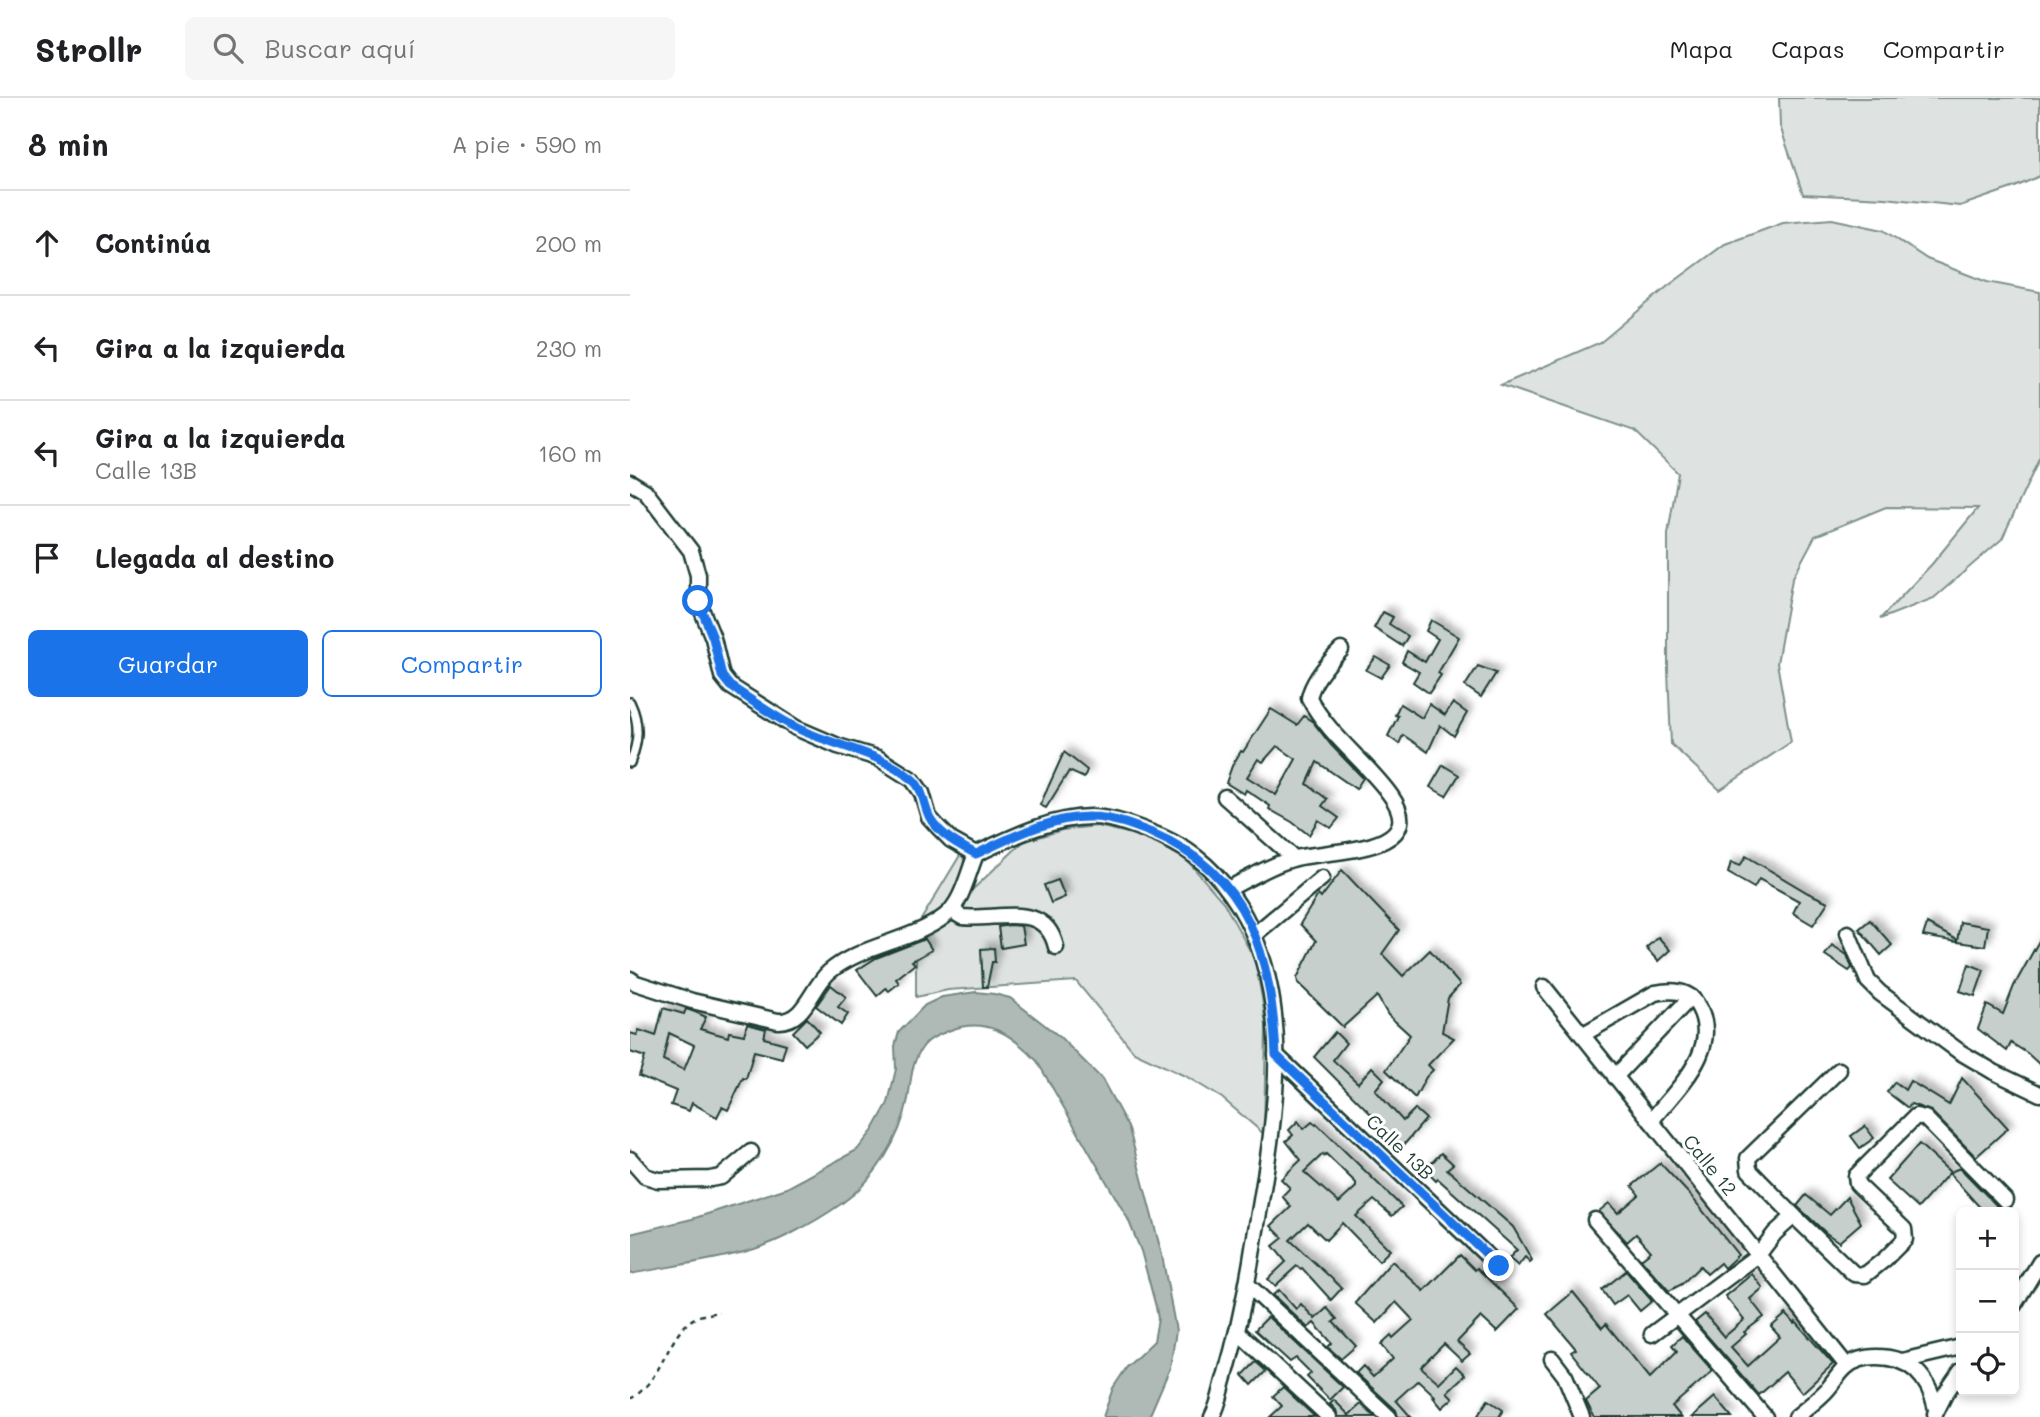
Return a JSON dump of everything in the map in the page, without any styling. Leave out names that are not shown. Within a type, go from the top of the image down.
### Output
[{"type":"street","points":[[630,482],[645,491],[691,551],[698,575],[698,601],[713,638],[722,676],[730,686],[796,728],[838,746],[878,758],[913,780],[922,793],[929,817],[951,840],[976,854]]},
{"type":"street","points":[[1228,889],[1294,858],[1352,850],[1378,843],[1394,834],[1400,825],[1401,813],[1391,797],[1322,717],[1309,698],[1311,690],[1331,659],[1341,650]]},
{"type":"street","points":[[1225,797],[1294,858]]},
{"type":"street","points":[[630,979],[692,1001],[787,1021],[796,1016],[828,973],[847,960],[908,936],[945,916],[954,906],[976,854],[1001,842],[1055,822],[1091,817],[1135,826],[1193,854],[1212,869],[1228,889],[1254,934],[1270,989],[1276,1055],[1272,1136],[1248,1285],[1216,1415]]},
{"type":"street","points":[[1254,934],[1322,878]]},
{"type":"street","points":[[954,906],[957,914],[962,917],[1035,918],[1053,933],[1056,947]]},
{"type":"street","points":[[1847,933],[1868,981],[1880,993],[1960,1052],[2040,1094]]},
{"type":"street","name":"Calle 12","points":[[1544,988],[1847,1366]]},
{"type":"street","points":[[1582,1035],[1637,1002],[1667,990],[1691,997],[1697,1004],[1706,1025],[1706,1041],[1699,1060],[1651,1121]]},
{"type":"street","points":[[1615,1077],[1691,997]]},
{"type":"street","name":"Calle 13B","points":[[1276,1055],[1499,1266]]},
{"type":"street","points":[[1839,1070],[1748,1158],[1749,1170],[1854,1273],[1865,1275],[1905,1239],[1904,1229],[1857,1184],[1857,1176],[1916,1116],[1921,1115],[2005,1200]]},
{"type":"street","points":[[630,1159],[645,1176],[658,1180],[710,1179],[721,1177],[751,1152]]},
{"type":"street","points":[[1652,1334],[1758,1255],[1794,1216]]},
{"type":"street","points":[[1595,1220],[1765,1417]]},
{"type":"street","points":[[2019,1297],[2040,1262]]},
{"type":"street","points":[[1248,1285],[1388,1417]]},
{"type":"street","points":[[1238,1332],[1329,1417]]},
{"type":"street","points":[[1796,1417],[1824,1394],[1847,1366],[1857,1360],[1874,1357],[1902,1361],[1956,1348]]},
{"type":"street","points":[[1552,1359],[1565,1376],[1582,1417]]},
{"type":"street","points":[[1902,1361],[1917,1370],[1926,1381],[1935,1413]]},
{"type":"street","points":[[1935,1413],[1956,1379]]},
{"type":"lane","points":[[630,702],[636,716],[638,734],[630,763]]},
{"type":"path","points":[[630,1399],[641,1394],[654,1377],[679,1333],[695,1318],[719,1312]]},
{"type":"shaded area","points":[[1779,98],[2040,98],[2040,176],[1960,206],[1885,198],[1803,194],[1780,126]]},
{"type":"shaded area","points":[[1832,219],[1883,230],[1927,259],[1987,282],[2040,292],[2040,457],[2002,539],[1934,598],[1880,619],[1932,564],[1978,508],[1886,507],[1815,536],[1792,579],[1777,663],[1791,742],[1720,790],[1671,744],[1668,534],[1678,473],[1635,431],[1501,385],[1601,342],[1668,286],[1725,244],[1783,223]]},
{"type":"shaded area","points":[[1097,826],[1141,836],[1186,859],[1224,903],[1255,960],[1266,1025],[1264,1134],[1222,1098],[1187,1077],[1134,1052],[1076,981],[948,990],[916,997],[916,928],[962,852],[971,891],[1023,842],[1062,830]]},
{"type":"shaded area","points":[[976,992],[1010,998],[1060,1037],[1102,1079],[1129,1129],[1162,1255],[1176,1331],[1170,1368],[1149,1417],[1103,1417],[1113,1388],[1127,1367],[1154,1341],[1158,1319],[1141,1251],[1128,1219],[1037,1061],[1018,1043],[997,1030],[962,1027],[937,1036],[924,1045],[914,1066],[904,1114],[892,1144],[865,1183],[841,1204],[792,1233],[752,1250],[630,1274],[630,1234],[692,1219],[787,1188],[857,1150],[873,1130],[888,1103],[896,1069],[895,1046],[899,1032],[925,1005],[942,997]]},
{"type":"building","points":[[1383,612],[1393,617],[1389,624],[1408,636],[1402,646],[1374,628]]},
{"type":"building","points":[[1431,620],[1459,637],[1429,693],[1413,682],[1419,672],[1402,662],[1407,651],[1425,662],[1438,639],[1426,631]]},
{"type":"building","points":[[1376,657],[1390,665],[1381,678],[1366,670]]},
{"type":"building","points":[[1478,666],[1496,673],[1481,697],[1465,686]]},
{"type":"building","points":[[1453,703],[1467,713],[1454,736],[1440,725],[1428,752],[1403,735],[1399,744],[1388,736],[1398,716],[1395,715],[1400,704],[1422,718],[1429,704],[1445,715]]},
{"type":"building","points":[[1271,709],[1297,725],[1304,716],[1313,722],[1363,778],[1356,789],[1317,762],[1307,784],[1327,799],[1322,806],[1339,818],[1331,828],[1318,820],[1309,835],[1246,790],[1244,794],[1226,783],[1232,766],[1241,751],[1243,752]],"holes":[[[1277,746],[1296,759],[1276,795],[1247,777],[1258,759],[1263,762]]]},
{"type":"building","points":[[1064,752],[1087,770],[1084,778],[1069,771],[1046,808],[1040,805]]},
{"type":"building","points":[[1443,765],[1459,775],[1446,796],[1430,787]]},
{"type":"building","points":[[1746,856],[1828,902],[1813,925],[1793,913],[1799,901],[1759,879],[1754,888],[1728,873],[1731,862],[1740,866]]},
{"type":"building","points":[[1342,870],[1399,930],[1382,954],[1403,976],[1430,950],[1460,985],[1448,998],[1442,1032],[1454,1038],[1428,1065],[1433,1070],[1426,1077],[1415,1098],[1386,1070],[1410,1035],[1388,1015],[1377,996],[1343,1027],[1298,983],[1297,978],[1316,941],[1300,924],[1318,895],[1321,898]]},
{"type":"building","points":[[1058,880],[1065,897],[1051,903],[1044,885]]},
{"type":"building","points":[[1870,920],[1892,945],[1881,955],[1859,929]]},
{"type":"building","points":[[1960,922],[1988,927],[1985,946],[1957,942]]},
{"type":"building","points":[[1927,924],[1957,940],[1956,942],[1923,936]]},
{"type":"building","points":[[1021,926],[1024,944],[1001,948],[998,927]]},
{"type":"building","points":[[1658,937],[1670,950],[1658,961],[1646,948]]},
{"type":"building","points":[[925,939],[932,950],[912,961],[915,964],[896,979],[899,983],[889,991],[886,988],[877,996],[857,970],[876,958]]},
{"type":"building","points":[[2040,939],[2040,1065],[2011,1043],[2007,1051],[1978,1029],[1987,1005],[2003,1014],[2014,986]]},
{"type":"building","points":[[1832,945],[1847,955],[1852,968],[1849,971],[1825,955]]},
{"type":"building","points":[[994,948],[995,962],[992,962],[987,987],[983,987],[981,949]]},
{"type":"building","points":[[1969,964],[1984,970],[1975,996],[1960,991]]},
{"type":"building","points":[[831,985],[846,997],[838,1007],[848,1014],[841,1025],[816,1006]]},
{"type":"building","points":[[663,1008],[684,1014],[686,1009],[706,1017],[700,1029],[728,1037],[729,1032],[744,1035],[747,1024],[766,1029],[764,1038],[786,1044],[782,1058],[754,1051],[746,1079],[743,1078],[728,1110],[722,1107],[717,1117],[692,1103],[689,1111],[671,1105],[676,1091],[639,1076],[645,1057],[630,1052],[630,1033],[637,1035],[639,1030],[656,1036]],"holes":[[[669,1033],[694,1045],[684,1070],[663,1060]]]},
{"type":"building","points":[[807,1018],[820,1032],[805,1045],[793,1032]]},
{"type":"building","points":[[1335,1032],[1346,1043],[1333,1060],[1358,1083],[1372,1067],[1384,1079],[1375,1090],[1403,1121],[1415,1109],[1426,1119],[1403,1146],[1314,1057]]},
{"type":"building","points":[[1962,1078],[2008,1128],[1976,1157],[1931,1111],[1911,1104],[1908,1108],[1887,1092],[1895,1082],[1905,1090],[1910,1081],[1949,1105]]},
{"type":"building","points":[[1298,1121],[1304,1129],[1312,1122],[1317,1124],[1402,1207],[1392,1216],[1374,1200],[1356,1216],[1390,1250],[1379,1261],[1342,1223],[1326,1240],[1308,1223],[1290,1240],[1342,1288],[1331,1300],[1302,1268],[1297,1266],[1275,1286],[1268,1279],[1286,1262],[1273,1246],[1283,1238],[1271,1226],[1291,1207],[1282,1196],[1290,1188],[1281,1179],[1301,1160],[1286,1141],[1293,1135],[1289,1130]],"holes":[[[1323,1154],[1326,1154],[1356,1183],[1356,1187],[1339,1203],[1304,1172]]]},
{"type":"building","points":[[1865,1126],[1874,1138],[1860,1148],[1851,1136]]},
{"type":"building","points":[[1919,1144],[1950,1172],[1960,1168],[1997,1206],[1980,1207],[1949,1173],[1918,1208],[1887,1180]]},
{"type":"building","points":[[1441,1153],[1453,1164],[1447,1169],[1513,1227],[1532,1260],[1530,1262],[1525,1257],[1518,1266],[1509,1258],[1517,1250],[1425,1170]]},
{"type":"building","points":[[1660,1163],[1690,1195],[1738,1255],[1724,1268],[1720,1263],[1707,1274],[1700,1266],[1682,1284],[1669,1291],[1641,1259],[1651,1251],[1636,1234],[1627,1242],[1599,1211],[1609,1203],[1618,1213],[1639,1195],[1632,1186]]},
{"type":"building","points":[[1806,1195],[1830,1215],[1847,1197],[1861,1223],[1839,1242],[1797,1206]]},
{"type":"building","points":[[1460,1255],[1519,1309],[1497,1332],[1481,1317],[1457,1342],[1470,1354],[1462,1361],[1444,1344],[1421,1367],[1439,1383],[1456,1366],[1465,1375],[1447,1392],[1453,1398],[1442,1408],[1433,1397],[1435,1396],[1418,1380],[1396,1400],[1411,1417],[1398,1417],[1396,1410],[1356,1373],[1363,1366],[1373,1377],[1393,1359],[1381,1344],[1391,1335],[1393,1338],[1413,1320],[1396,1302],[1377,1323],[1355,1303],[1392,1261],[1424,1291]]},
{"type":"building","points":[[1626,1271],[1652,1301],[1640,1311],[1627,1295],[1613,1305],[1602,1290]]},
{"type":"building","points":[[1752,1274],[1763,1288],[1750,1299],[1764,1317],[1744,1332],[1746,1334],[1731,1347],[1748,1366],[1780,1337],[1771,1327],[1786,1314],[1833,1364],[1802,1393],[1785,1372],[1759,1395],[1695,1322],[1705,1314],[1724,1337],[1744,1320],[1725,1296]]},
{"type":"building","points":[[1279,1290],[1296,1309],[1301,1304],[1315,1319],[1327,1308],[1337,1319],[1333,1322],[1356,1346],[1341,1359],[1328,1347],[1332,1343],[1314,1323],[1308,1328],[1273,1295]]},
{"type":"building","points":[[1573,1292],[1602,1328],[1606,1324],[1650,1378],[1677,1351],[1672,1345],[1682,1336],[1713,1371],[1672,1406],[1681,1417],[1594,1417],[1586,1401],[1600,1389],[1571,1352],[1576,1349],[1547,1314]]},
{"type":"building","points":[[1268,1317],[1343,1387],[1330,1400],[1307,1377],[1311,1373],[1296,1358],[1290,1362],[1255,1330]]},
{"type":"building","points":[[1256,1362],[1266,1371],[1252,1385],[1243,1375]]},
{"type":"building","points":[[1283,1387],[1315,1417],[1270,1417],[1282,1406],[1273,1396]]},
{"type":"building","points":[[1715,1397],[1732,1417],[1692,1417]]},
{"type":"building","points":[[1334,1400],[1349,1415],[1361,1404],[1375,1417],[1338,1417],[1330,1404]]},
{"type":"building","points":[[1488,1400],[1503,1410],[1499,1417],[1477,1417]]},
{"type":"route","points":[[698,601],[713,638],[722,676],[730,686],[796,728],[838,746],[878,758],[913,780],[922,793],[929,817],[951,840],[976,854],[1055,822],[1091,817],[1135,826],[1172,842],[1212,869],[1242,912],[1254,934],[1265,965],[1274,1019],[1276,1055],[1499,1266]]}]
